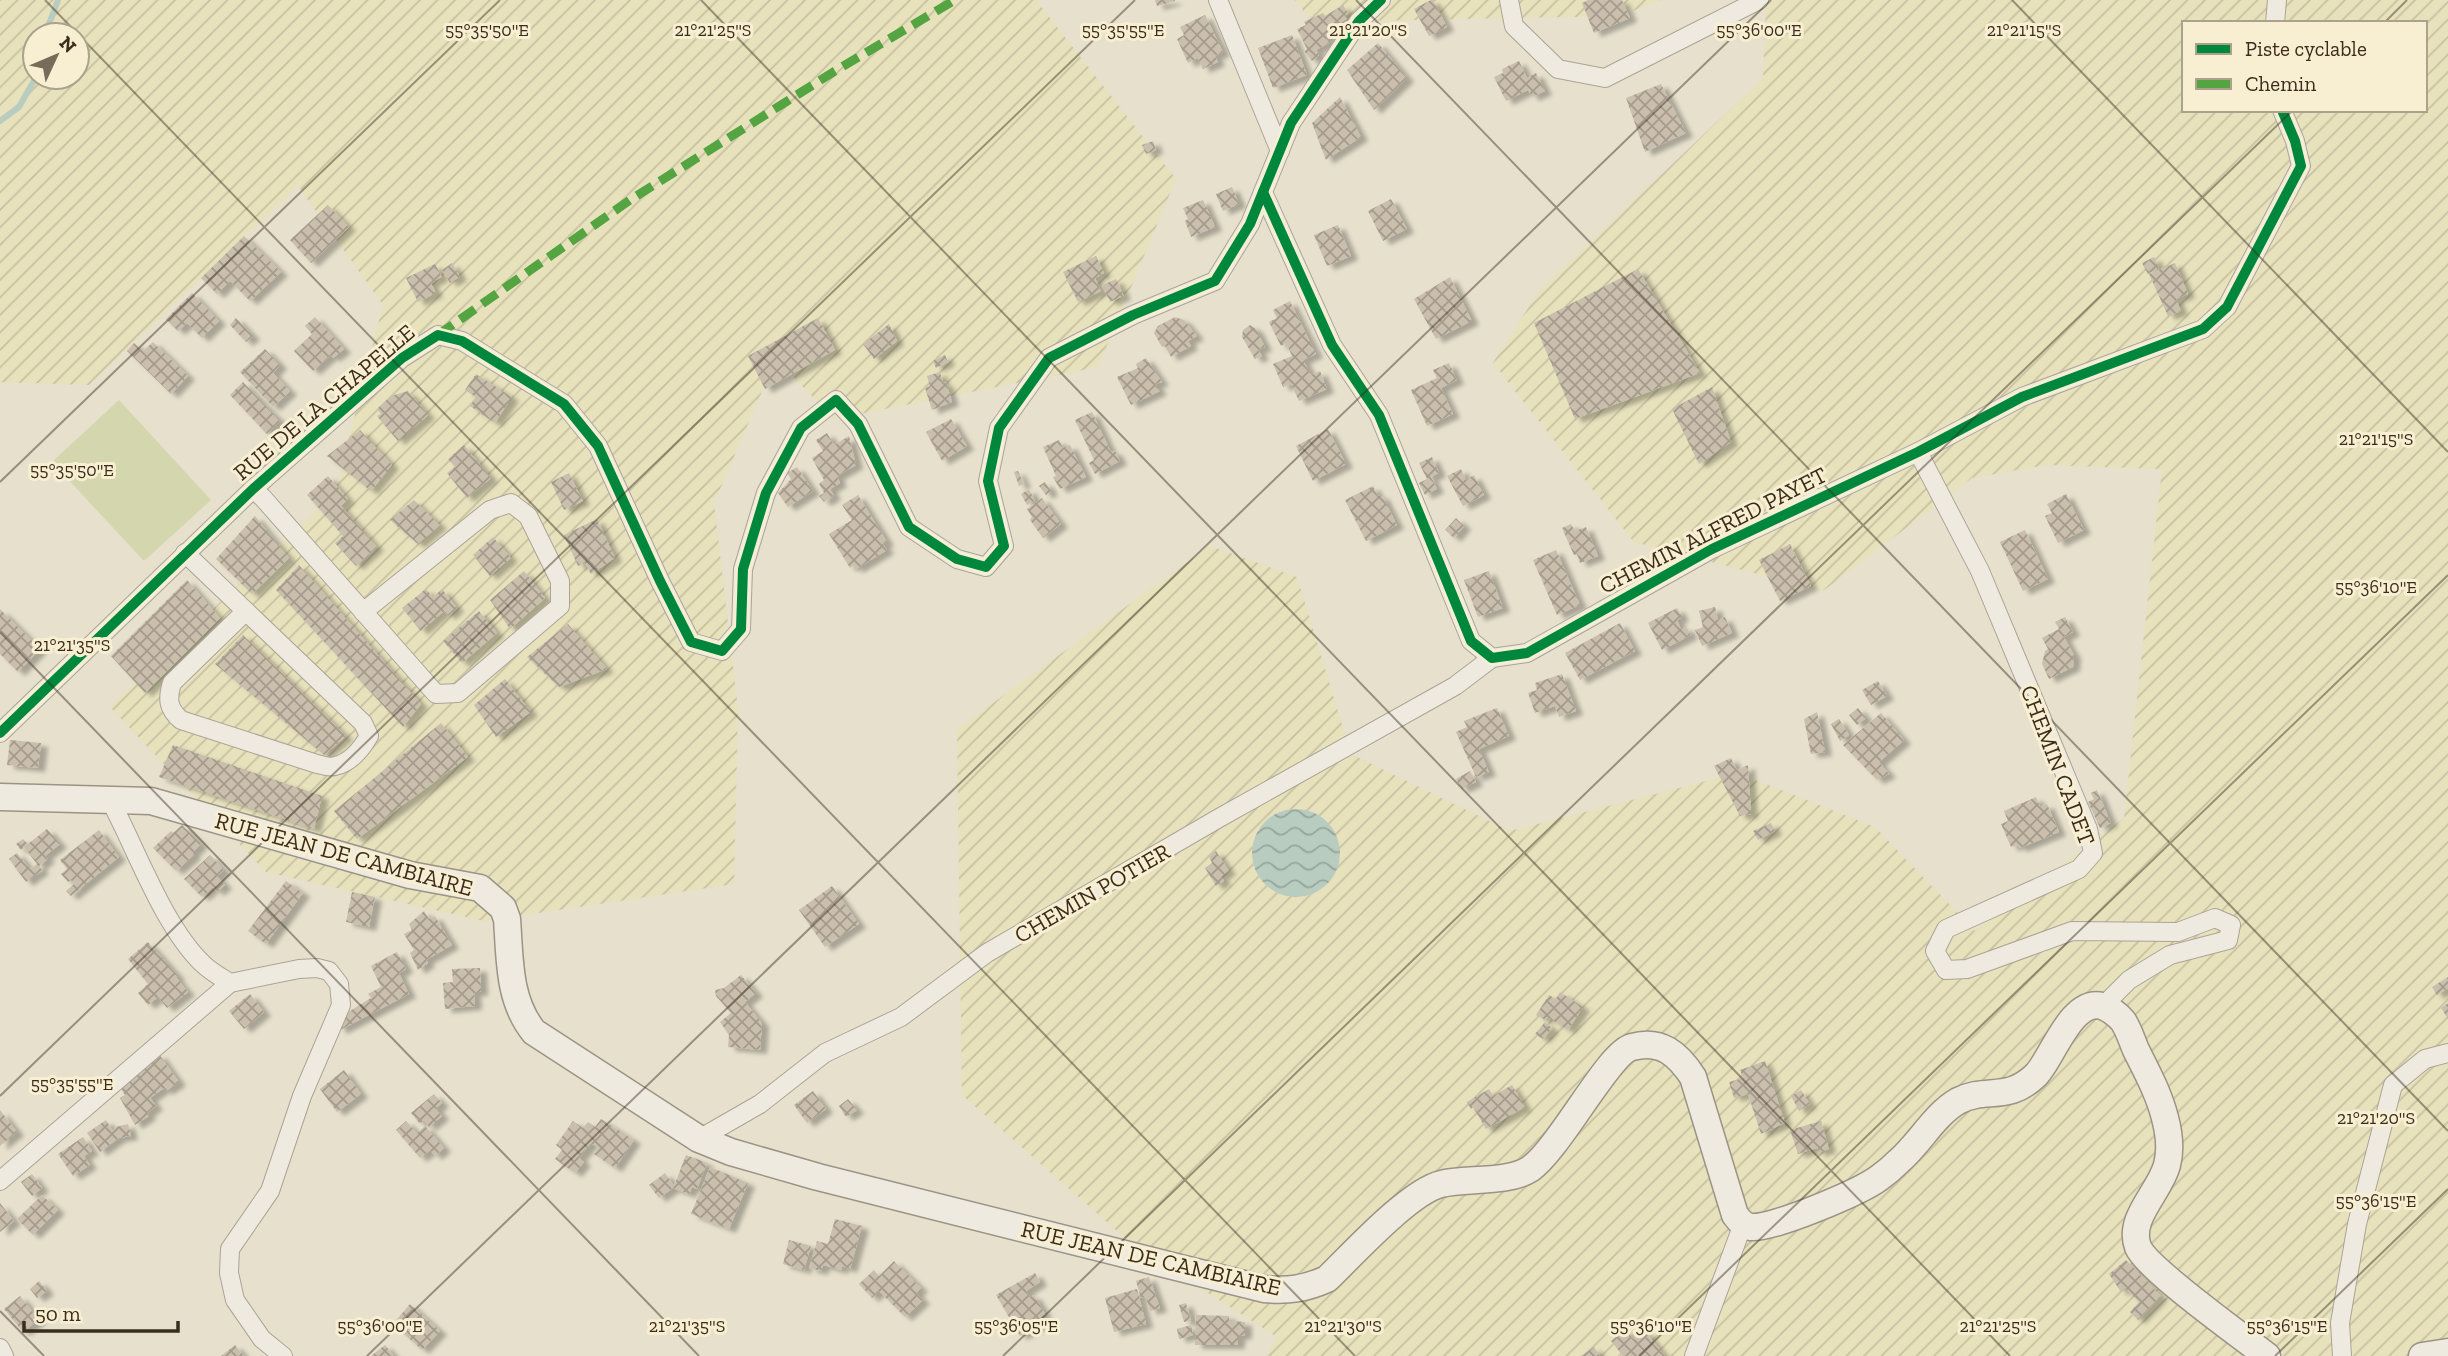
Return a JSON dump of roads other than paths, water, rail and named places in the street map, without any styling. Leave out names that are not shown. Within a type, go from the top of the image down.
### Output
[{"type":"main road","name":"RUE JEAN DE CAMBIAIRE","points":[[0,797],[151,801],[411,875],[481,888],[502,908],[507,919],[514,995],[522,1018],[534,1032],[699,1139],[731,1153],[818,1177],[1264,1289],[1290,1291],[1327,1279],[1418,1193],[1441,1184],[1501,1177],[1529,1170],[1557,1142],[1615,1060],[1628,1047],[1647,1045],[1663,1048],[1681,1058],[1693,1077],[1730,1202],[1742,1224]]},
{"type":"main road","points":[[1742,1224],[1751,1227],[1794,1218],[1877,1180],[1901,1160],[1945,1111],[1959,1100],[1984,1094],[2005,1093],[2022,1087],[2039,1072],[2068,1024],[2082,1011],[2095,1005],[2103,1006],[2123,1021],[2157,1093],[2166,1120],[2169,1143],[2167,1166],[2136,1227],[2138,1248],[2154,1268],[2267,1356]]},
{"type":"main road","points":[[2421,1356],[2448,1352]]},
{"type":"street","points":[[1218,0],[1280,151]]},
{"type":"street","name":"RUE DE LA CHAPELLE","points":[[0,733],[253,489],[401,359],[438,335],[462,341],[564,404],[598,446],[691,642],[722,652],[741,629],[743,569],[766,493],[801,428],[836,400],[858,424],[909,527],[957,559],[986,567],[1004,546],[988,481],[999,428],[1049,358],[1133,315],[1215,281],[1250,224],[1291,123],[1359,21],[1381,0]]},
{"type":"street","points":[[1509,0],[1514,26],[1558,69],[1605,78],[1759,0]]},
{"type":"street","points":[[2275,21],[2277,0]]},
{"type":"street","name":"CHEMIN ALFRED PAYET","points":[[1492,658],[1527,653],[1712,549],[1918,452],[2022,397],[2203,329],[2228,307],[2301,166],[2295,141],[2283,112]]},
{"type":"street","points":[[1263,192],[1332,345],[1379,415],[1471,641],[1492,658]]},
{"type":"street","name":"CHEMIN CADET","points":[[1918,452],[1980,571],[2088,830],[2093,853],[2079,869],[1945,929],[1935,951],[1946,970],[1966,969],[2072,931],[2178,932],[2216,918],[2231,925],[2228,940],[2170,955],[2129,980],[2103,1006]]},
{"type":"street","points":[[253,489],[436,694],[458,693],[560,606],[560,582],[528,516],[511,503],[490,510],[363,612]]},
{"type":"street","points":[[185,553],[246,611],[363,723],[369,736],[349,759],[334,767],[317,764],[181,720],[172,712],[168,697],[172,682],[246,611]]},
{"type":"street","name":"CHEMIN POTIER","points":[[699,1139],[760,1104],[825,1053],[901,1017],[987,953],[1219,818],[1455,686],[1492,658]]},
{"type":"street","points":[[109,798],[143,869],[180,936],[204,965],[230,984]]},
{"type":"street","points":[[0,1181],[230,984],[299,969],[317,968],[329,971],[339,984],[341,1005],[302,1096],[270,1191],[230,1248],[229,1273],[235,1300],[261,1339],[283,1356]]},
{"type":"street","points":[[2342,1356],[2340,1323],[2357,1224],[2393,1086],[2424,1059],[2448,1053]]},
{"type":"street","points":[[1694,1356],[1742,1224]]},
{"type":"street","points":[[0,1348],[4,1356]]},
{"type":"water","points":[[1296,809],[1313,813],[1327,822],[1336,836],[1340,853],[1336,870],[1327,884],[1313,893],[1296,897],[1279,893],[1265,884],[1256,870],[1252,853],[1256,836],[1265,822],[1279,813]]},
{"type":"waterway","points":[[50,21],[58,0]]},
{"type":"waterway","points":[[0,121],[19,107],[28,91]]}]
